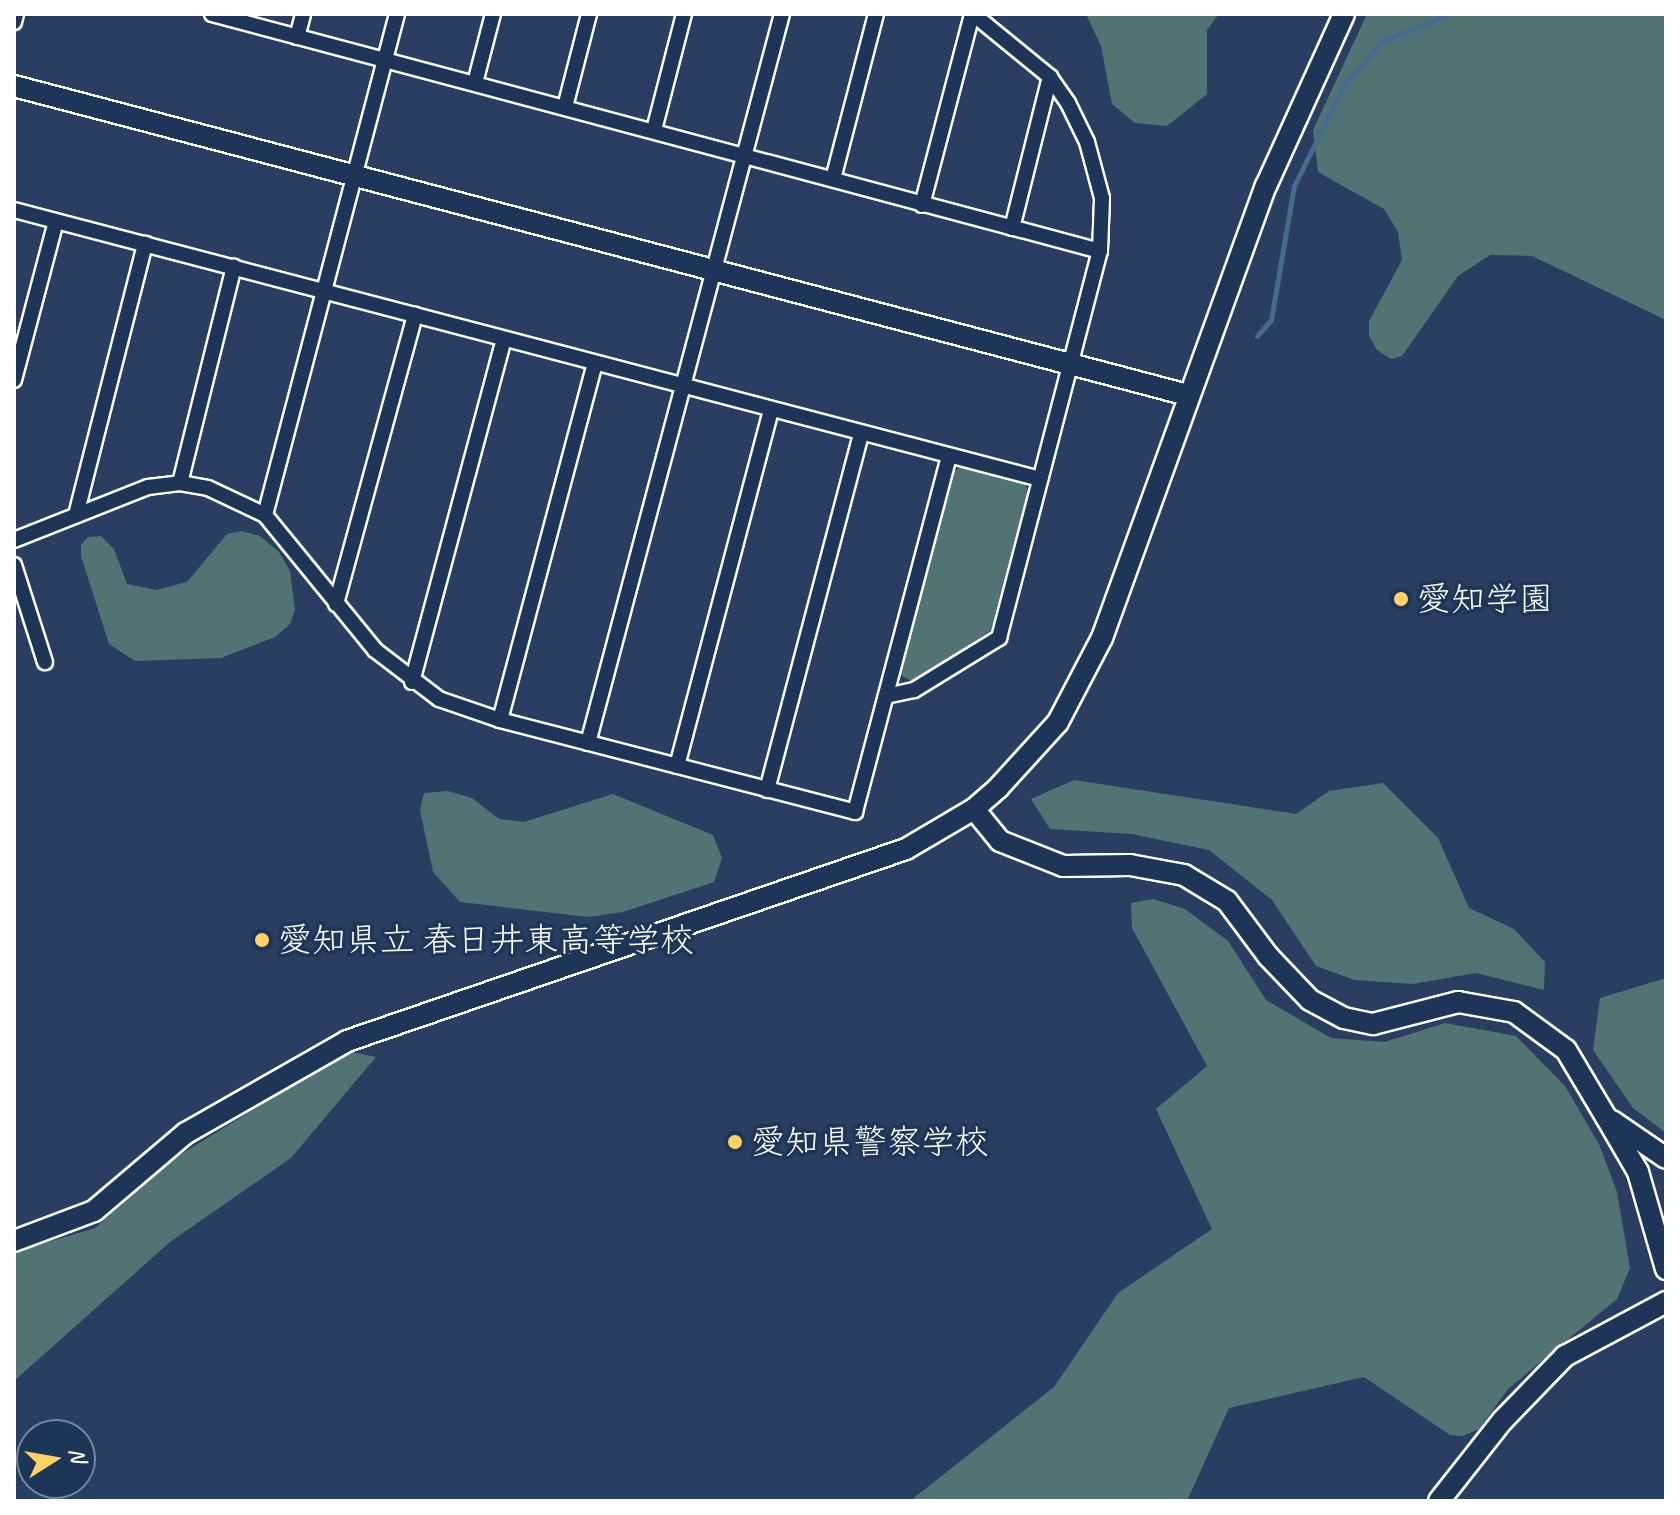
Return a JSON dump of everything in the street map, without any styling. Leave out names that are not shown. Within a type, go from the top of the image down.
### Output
[{"type":"street","points":[[14,22],[16,14]]},
{"type":"street","points":[[212,14],[1100,251]]},
{"type":"street","points":[[297,37],[303,14]]},
{"type":"street","points":[[265,515],[397,14]]},
{"type":"street","points":[[475,83],[493,14]]},
{"type":"street","points":[[565,107],[589,14]]},
{"type":"street","points":[[654,130],[684,14]]},
{"type":"street","points":[[588,743],[782,14]]},
{"type":"street","points":[[833,179],[876,14]]},
{"type":"street","points":[[886,696],[914,690],[999,638],[1100,251],[1102,198],[1087,142],[1050,77],[973,14],[922,205]]},
{"type":"street","points":[[14,1241],[94,1211],[186,1133],[347,1041],[906,849],[974,809],[1033,753],[1058,722],[1082,679],[1266,186],[1344,14]]},
{"type":"street","points":[[1012,228],[1050,77]]},
{"type":"street","points":[[14,86],[1188,395]]},
{"type":"street","points":[[14,210],[1040,479]]},
{"type":"street","points":[[14,380],[56,221]]},
{"type":"street","points":[[76,515],[145,244]]},
{"type":"street","points":[[180,483],[234,267]]},
{"type":"street","points":[[336,604],[415,315]]},
{"type":"street","points":[[412,682],[504,339]]},
{"type":"street","points":[[500,720],[595,363]]},
{"type":"street","points":[[677,766],[771,409]]},
{"type":"street","points":[[767,790],[861,433]]},
{"type":"street","points":[[14,540],[148,487],[180,483],[236,497],[265,515],[336,604],[412,682],[439,699],[500,720],[855,812],[949,456]]},
{"type":"street","points":[[14,565],[45,662]]},
{"type":"street","points":[[974,809],[1000,841],[1063,866],[1130,865],[1184,875],[1227,901],[1268,956],[1310,1000],[1344,1018],[1373,1024],[1458,1002],[1514,1012],[1566,1050],[1606,1117],[1638,1172],[1666,1269]]},
{"type":"street","points":[[1606,1117],[1666,1158]]},
{"type":"street","points":[[1439,1501],[1502,1421],[1565,1356],[1666,1302]]},
{"type":"green space","points":[[1086,14],[1219,14],[1207,30],[1207,94],[1167,126],[1135,123],[1112,104],[1101,46]]},
{"type":"green space","points":[[1367,14],[1666,14],[1666,320],[1532,256],[1490,255],[1458,276],[1402,356],[1391,359],[1377,350],[1369,336],[1369,321],[1402,260],[1398,232],[1384,209],[1318,172],[1313,130]]},
{"type":"green space","points":[[961,467],[1024,482],[1028,491],[991,630],[914,682],[900,675],[953,472]]},
{"type":"green space","points":[[242,531],[260,536],[279,552],[290,571],[295,610],[290,624],[275,637],[221,658],[135,661],[109,644],[81,556],[81,545],[88,537],[101,536],[114,549],[127,584],[156,590],[187,582],[227,534]]},
{"type":"green space","points":[[1074,780],[1296,814],[1329,791],[1383,783],[1438,838],[1469,908],[1514,929],[1545,962],[1544,990],[1476,973],[1412,984],[1355,980],[1316,966],[1272,900],[1209,850],[1132,834],[1050,829],[1031,799]]},
{"type":"green space","points":[[448,791],[472,798],[499,819],[524,822],[613,794],[713,835],[722,858],[714,882],[623,912],[588,917],[460,902],[433,872],[420,810],[424,793]]},
{"type":"green space","points":[[1153,899],[1185,909],[1228,941],[1266,1000],[1331,1038],[1385,1042],[1445,1023],[1516,1036],[1565,1086],[1599,1144],[1617,1192],[1630,1268],[1617,1299],[1508,1389],[1479,1429],[1463,1436],[1450,1435],[1364,1377],[1229,1408],[1187,1501],[910,1501],[1054,1387],[1118,1293],[1212,1229],[1156,1109],[1207,1066],[1132,928],[1131,903]]},
{"type":"green space","points":[[1666,978],[1666,1133],[1633,1108],[1593,1050],[1600,998]]},
{"type":"green space","points":[[348,1051],[376,1057],[291,1158],[170,1242],[14,1381],[14,1252],[95,1228],[175,1158]]},
{"type":"waterway","points":[[1257,336],[1271,320],[1294,186],[1346,81],[1383,41],[1450,14]]},
{"type":"place","name":"愛知学園","points":[[1401,599]]},
{"type":"place","name":"愛知県立 春日井東高等学校","points":[[262,940]]},
{"type":"place","name":"愛知県警察学校","points":[[735,1142]]}]
